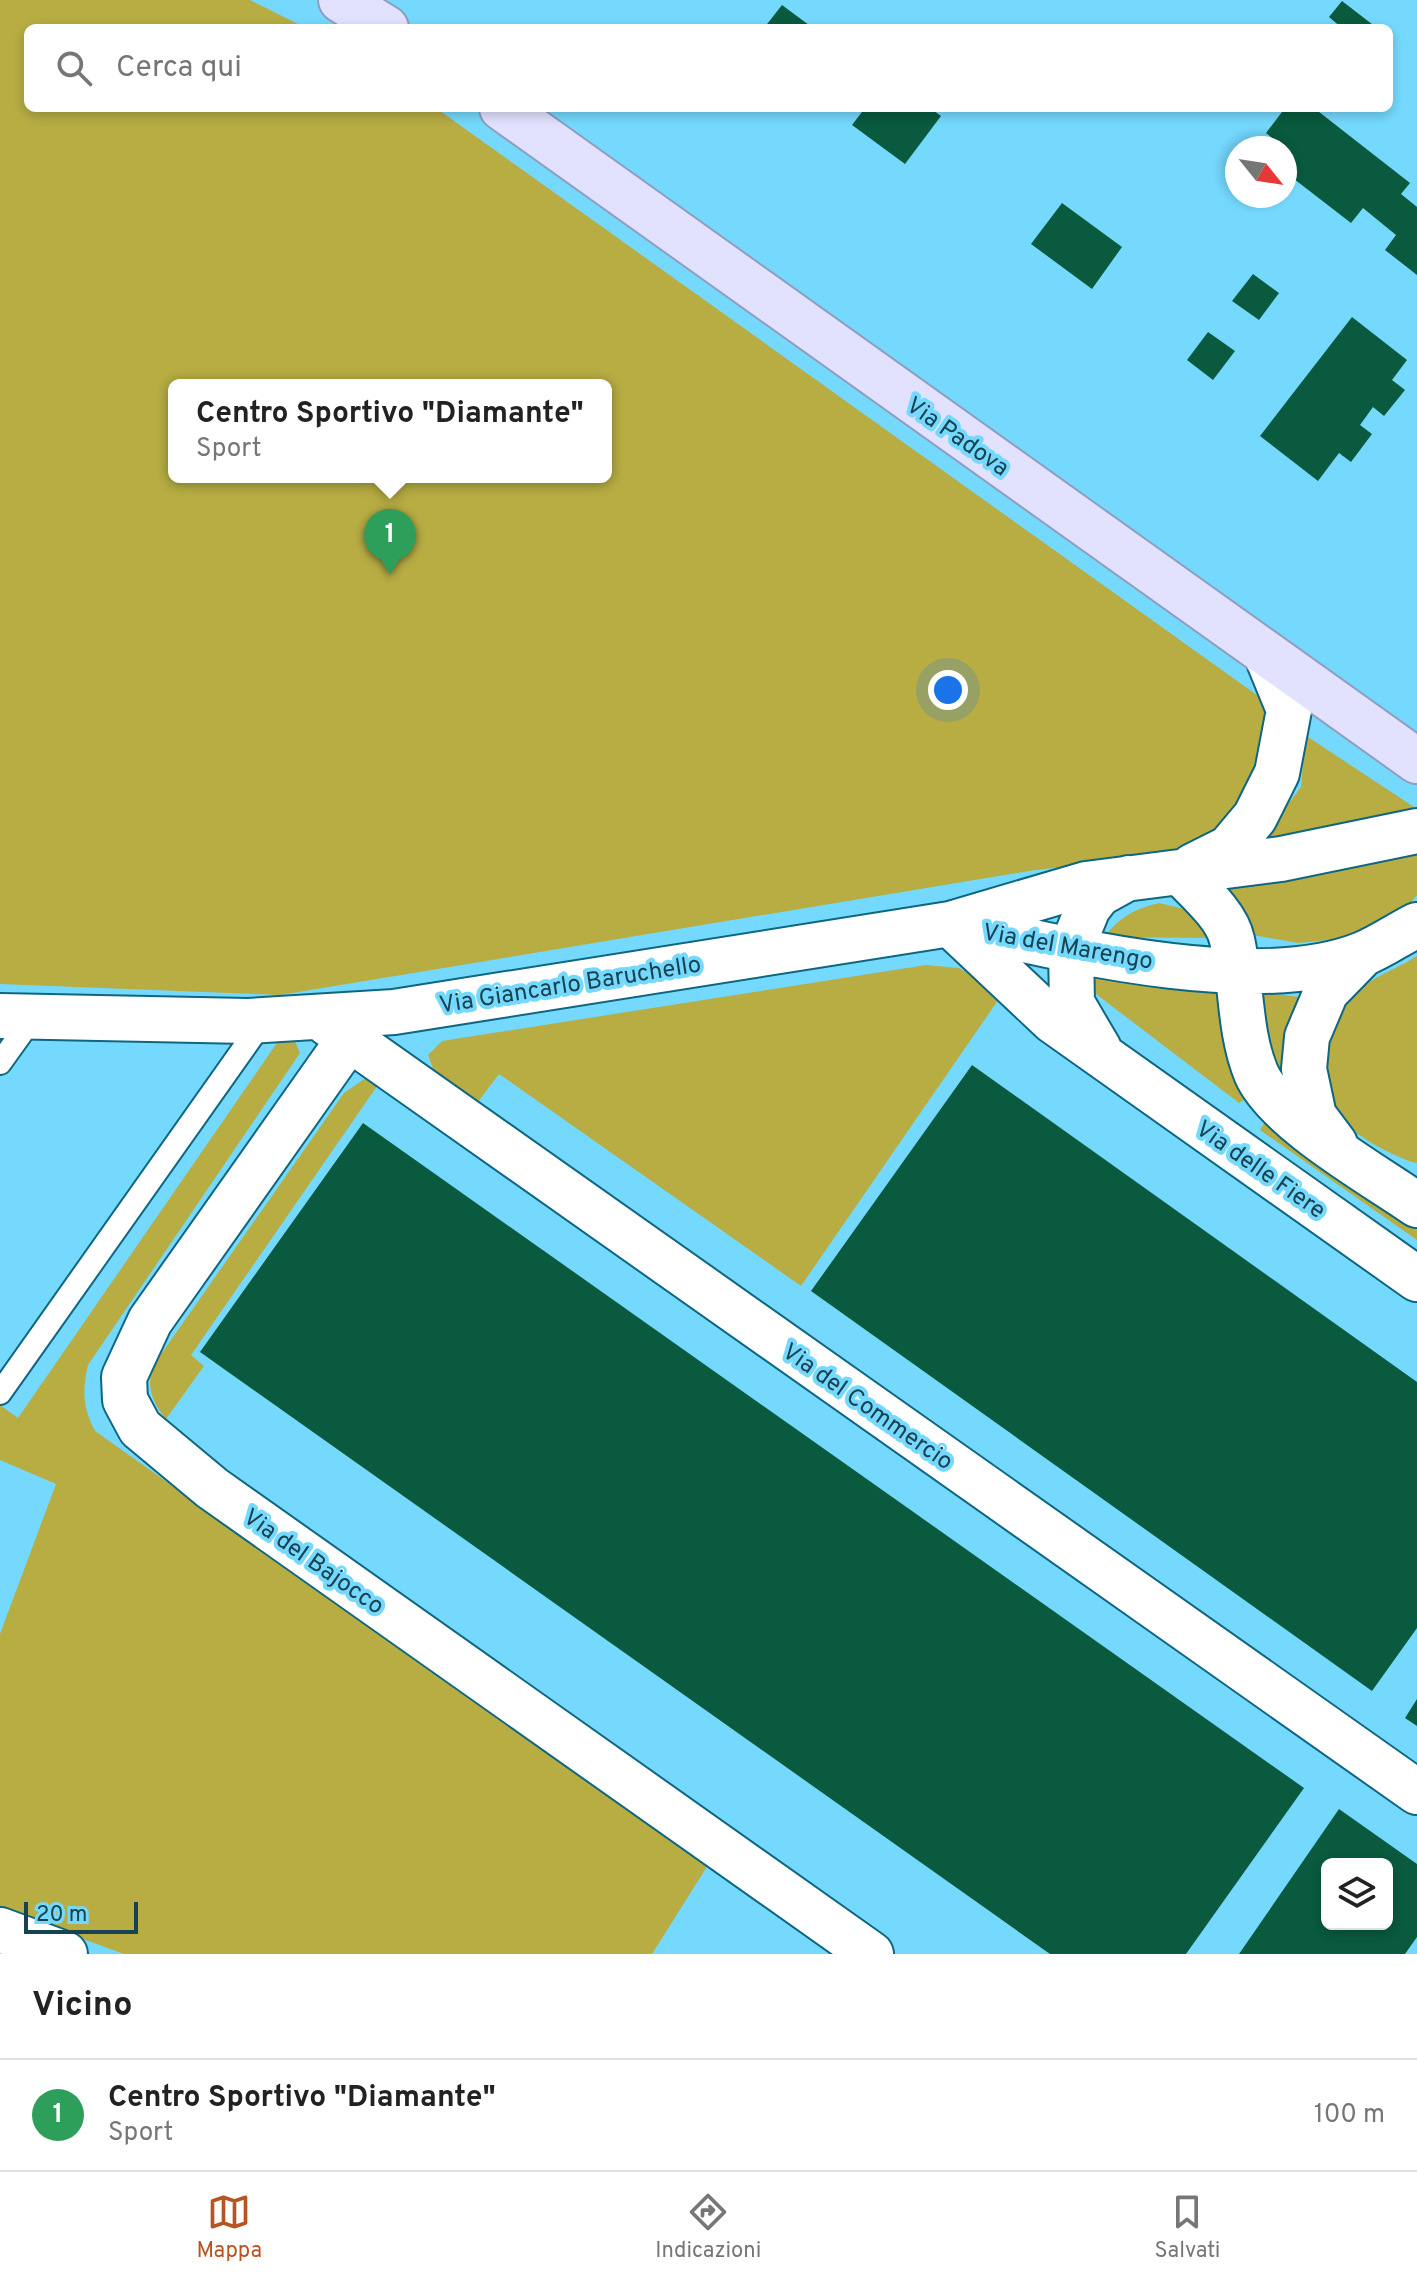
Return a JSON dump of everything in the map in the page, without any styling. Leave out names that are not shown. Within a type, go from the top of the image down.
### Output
[{"type":"main road","points":[[341,0],[380,24]]},
{"type":"main road","name":"Via Padova","points":[[508,112],[1417,761]]},
{"type":"street","name":"Via Giancarlo Baruchello","points":[[1180,872],[1229,848],[1255,817],[1277,773],[1289,710],[1266,654]]},
{"type":"street","name":"Via Giancarlo Baruchello","points":[[16,1017],[264,1020],[335,1029],[394,1012],[950,924],[1086,884],[1281,859],[1417,831]]},
{"type":"street","points":[[1180,872],[1210,904],[1232,937],[1234,969],[1257,1074],[1285,1113],[1413,1197]]},
{"type":"street","name":"Via Giancarlo Baruchello","points":[[1071,950],[1080,921],[1099,894],[1131,876]]},
{"type":"street","name":"Via del Marengo","points":[[950,924],[1114,959],[1272,971],[1314,966],[1363,954],[1411,924]]},
{"type":"street","name":"Via delle Fiere","points":[[950,924],[1053,1021],[1417,1279]]},
{"type":"street","name":"Via delle Fiere","points":[[1071,950],[1072,1003],[1080,1021],[1105,1058]]},
{"type":"street","points":[[1342,1152],[1314,1116],[1304,1069],[1307,1037],[1326,992],[1363,954]]},
{"type":"street","name":"Via del Commercio","points":[[335,1029],[1417,1792]]},
{"type":"street","name":"Via del Bajocco","points":[[335,1029],[144,1332],[124,1377],[125,1400],[140,1428],[212,1488],[871,1954]]},
{"type":"street","points":[[0,1930],[65,1954]]},
{"type":"lane","points":[[0,1063],[16,1017]]},
{"type":"lane","points":[[0,1393],[264,1020]]},
{"type":"shaded area","points":[[0,0],[250,0],[298,24],[24,24],[24,112],[442,112],[1268,703],[1272,753],[1239,820],[1186,851],[1029,871],[280,995],[0,984]]},
{"type":"shaded area","points":[[1305,735],[1417,809],[1417,813],[1252,852],[1301,787]]},
{"type":"shaded area","points":[[1417,854],[1417,895],[1402,914],[1348,938],[1298,943],[1247,934],[1213,883]]},
{"type":"shaded area","points":[[1159,903],[1189,910],[1211,938],[1104,937],[1128,915]]},
{"type":"shaded area","points":[[1417,956],[1417,1163],[1375,1145],[1345,1123],[1330,1093],[1325,1053],[1334,1016],[1341,1005],[1360,988]]},
{"type":"shaded area","points":[[926,965],[959,968],[1003,993],[801,1286],[499,1074],[478,1102],[434,1071],[428,1055],[442,1041]]},
{"type":"shaded area","points":[[1092,977],[1226,986],[1248,1097],[1239,1103],[1096,994]]},
{"type":"shaded area","points":[[1261,992],[1308,998],[1280,1084]]},
{"type":"shaded area","points":[[294,1039],[300,1053],[88,1365],[85,1399],[91,1423],[95,1431],[708,1865],[652,1954],[124,1954],[0,1909],[0,1634],[56,1484],[0,1460],[0,1405],[18,1418],[279,1040]]},
{"type":"shaded area","points":[[370,1075],[382,1079],[191,1355],[204,1366],[166,1419],[152,1395],[152,1367],[344,1093]]},
{"type":"shaded area","points":[[1268,1117],[1417,1223],[1417,1240],[1260,1130]]},
{"type":"building","points":[[1342,1],[1372,24],[1337,24],[1329,17]]},
{"type":"building","points":[[782,5],[808,24],[767,24]]},
{"type":"building","points":[[862,112],[936,112],[941,116],[905,164],[852,125]]},
{"type":"building","points":[[1282,112],[1319,112],[1410,183],[1401,194],[1417,207],[1417,275],[1385,250],[1396,235],[1363,208],[1351,223],[1297,181],[1297,136],[1270,136],[1266,133]]},
{"type":"building","points":[[1062,203],[1122,247],[1092,289],[1031,244]]},
{"type":"building","points":[[1253,274],[1279,293],[1259,320],[1232,301]]},
{"type":"building","points":[[1352,317],[1407,360],[1392,380],[1405,390],[1384,416],[1373,407],[1360,425],[1372,434],[1351,462],[1339,453],[1318,481],[1260,436]]},
{"type":"building","points":[[1208,332],[1235,351],[1213,380],[1187,360]]},
{"type":"building","points":[[972,1065],[1417,1382],[1417,1628],[1372,1691],[811,1291]]},
{"type":"building","points":[[363,1123],[1304,1788],[1186,1954],[1050,1954],[200,1352]]},
{"type":"building","points":[[1417,1699],[1417,1726],[1405,1718]]},
{"type":"building","points":[[1339,1809],[1417,1864],[1417,1937],[1405,1954],[1239,1954]]},
{"type":"place","name":"Centro Sportivo \"Diamante\"","points":[[390,575]]}]
